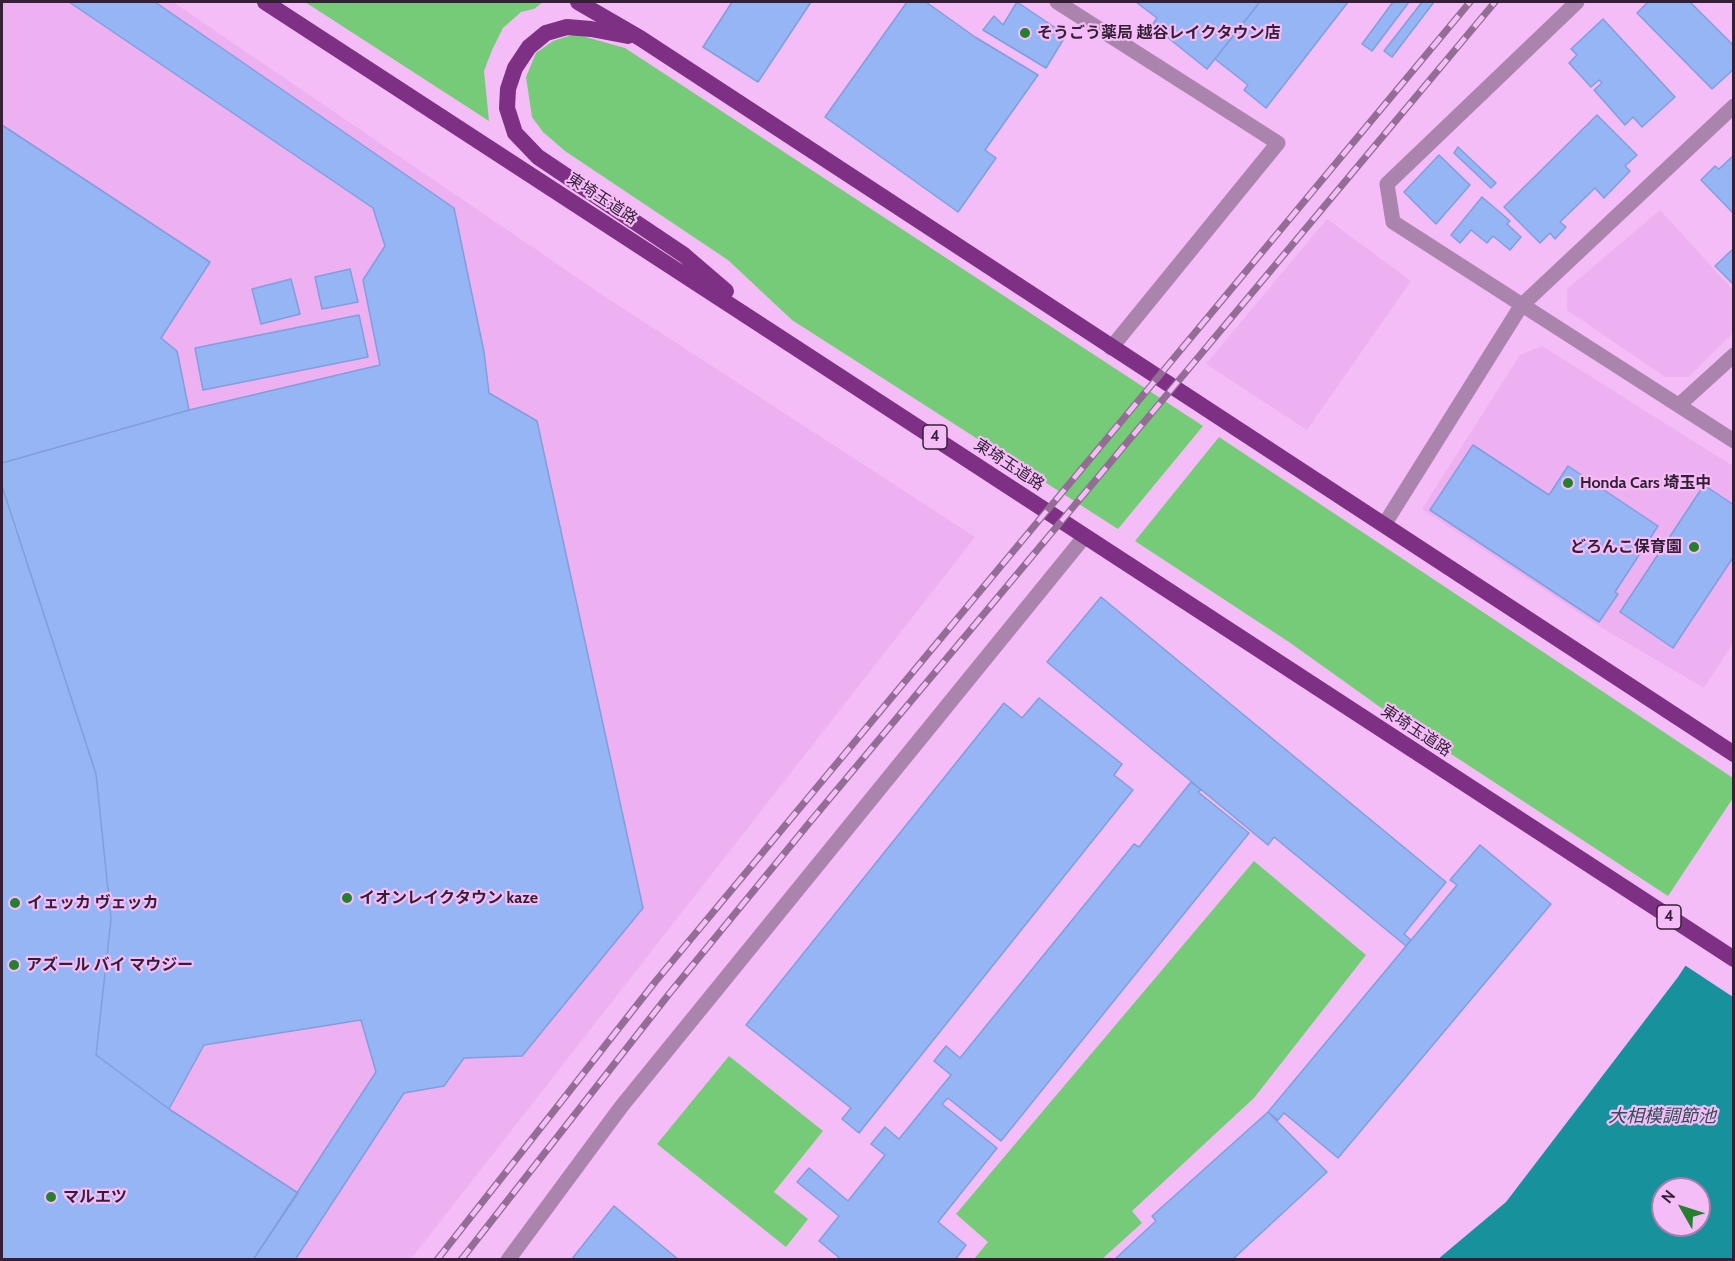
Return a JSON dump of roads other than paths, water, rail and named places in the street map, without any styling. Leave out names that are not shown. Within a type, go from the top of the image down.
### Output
[{"type":"highway","name":"東埼玉道路","points":[[265,2],[1734,959]]},
{"type":"highway","name":"4","points":[[578,2],[640,38],[1111,348],[1734,753]]},
{"type":"highway","name":"4","points":[[640,38],[567,27],[546,33],[529,47],[515,68],[508,89],[507,108],[515,133],[538,157],[684,255],[772,331]]},
{"type":"street","points":[[1057,2],[1278,143],[1111,348]]},
{"type":"street","points":[[1577,2],[1387,184],[1393,222],[1734,441]]},
{"type":"street","points":[[1384,525],[1521,306],[1734,106]]},
{"type":"street","points":[[1679,405],[1734,355]]},
{"type":"street","points":[[508,1260],[621,1107],[1085,536]]},
{"type":"water","name":"大相模調節池","points":[[1733,893],[1733,1259],[1437,1260],[1506,1202],[1678,977]]},
{"type":"railway","points":[[437,1260],[655,982],[1470,2]]},
{"type":"railway","points":[[461,1260],[669,994],[810,822],[1495,2]]},
{"type":"place","name":"そうごう薬局 越谷レイクタウン店","points":[[1025,33]]},
{"type":"place","name":"Honda Cars 埼玉中","points":[[1568,483]]},
{"type":"place","name":"どろんこ保育園","points":[[1694,547]]},
{"type":"place","name":"イオンレイクタウン kaze","points":[[347,898]]},
{"type":"place","name":"イェッカ ヴェッカ","points":[[15,903]]},
{"type":"place","name":"アズール バイ マウジー","points":[[14,965]]},
{"type":"place","name":"マルエツ","points":[[51,1197]]}]
